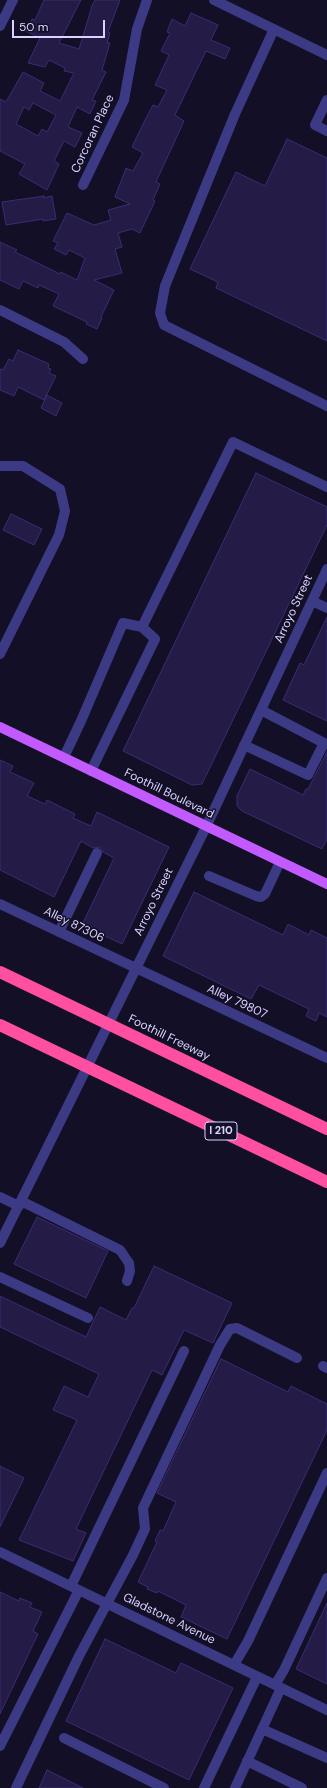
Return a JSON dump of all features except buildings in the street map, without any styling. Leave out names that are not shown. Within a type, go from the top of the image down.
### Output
[{"type":"highway","name":"Foothill Freeway","points":[[0,972],[327,1129]]},
{"type":"highway","name":"I 210","points":[[0,1025],[327,1182]]},
{"type":"highway","points":[[0,1033],[57,1053]]},
{"type":"main road","name":"Foothill Boulevard","points":[[0,727],[206,827],[326,882]]},
{"type":"street","points":[[0,26],[13,0]]},
{"type":"street","name":"Corcoran Place","points":[[83,185],[124,100],[137,29],[147,0]]},
{"type":"street","points":[[214,0],[327,55]]},
{"type":"street","points":[[274,29],[238,109],[165,286],[160,313],[164,325],[327,406]]},
{"type":"street","points":[[327,100],[315,125],[327,131]]},
{"type":"street","points":[[0,310],[64,342],[83,359]]},
{"type":"street","points":[[142,627],[233,442],[327,487]]},
{"type":"street","points":[[0,466],[23,466],[60,489],[65,511],[59,535],[0,654]]},
{"type":"street","name":"Arroyo Street","points":[[0,1243],[206,827],[327,569]]},
{"type":"street","points":[[312,601],[327,608]]},
{"type":"street","points":[[64,757],[81,722],[123,623],[142,627],[155,639],[91,771]]},
{"type":"street","points":[[244,744],[308,775],[324,742],[261,710]]},
{"type":"street","points":[[58,932],[97,853]]},
{"type":"street","points":[[209,876],[261,897],[265,894],[280,862]]},
{"type":"street","name":"Alley 87306","points":[[0,904],[136,969]]},
{"type":"street","name":"Alley 79807","points":[[136,969],[327,1058]]},
{"type":"street","points":[[0,1197],[20,1203],[120,1250],[126,1256],[129,1263],[130,1271],[127,1281]]},
{"type":"street","points":[[0,1277],[88,1318]]},
{"type":"street","points":[[16,1788],[79,1656],[133,1555],[145,1529],[142,1508],[220,1345],[230,1329],[237,1328],[297,1358]]},
{"type":"street","points":[[0,1746],[75,1588],[184,1350]]},
{"type":"street","points":[[234,1665],[248,1641],[327,1473]]},
{"type":"street","name":"Gladstone Avenue","points":[[0,1552],[327,1710]]},
{"type":"street","points":[[235,1788],[262,1729],[286,1665],[327,1578]]},
{"type":"street","points":[[204,1788],[257,1676]]},
{"type":"street","points":[[262,1729],[327,1758]]},
{"type":"street","points":[[64,1738],[164,1788]]},
{"type":"street","points":[[247,1761],[302,1788]]}]
